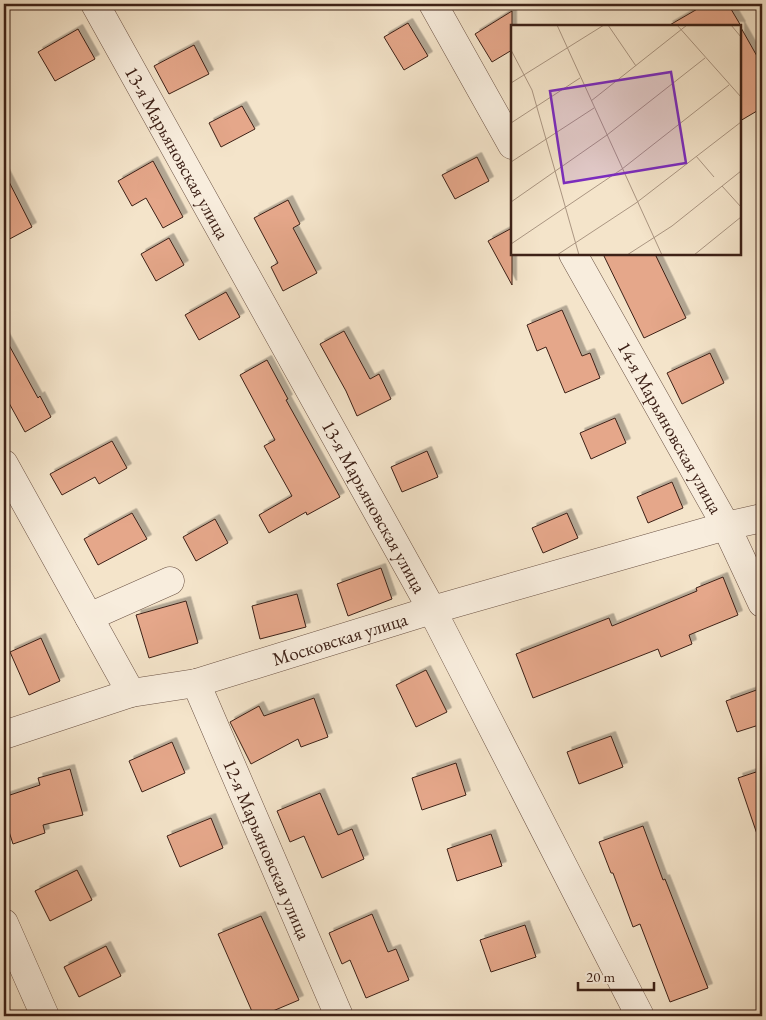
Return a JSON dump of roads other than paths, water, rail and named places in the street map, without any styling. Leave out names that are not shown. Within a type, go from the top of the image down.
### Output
[{"type":"street","name":"13-я Марьяновская улица","points":[[95,4],[432,610],[640,1016]]},
{"type":"street","points":[[433,4],[511,143]]},
{"type":"street","name":"14-я Марьяновская улица","points":[[574,255],[726,526],[762,603]]},
{"type":"street","points":[[4,464],[131,693]]},
{"type":"street","name":"Московская улица","points":[[4,734],[131,693],[196,683],[432,610],[726,526],[762,518]]},
{"type":"street","points":[[88,617],[170,581]]},
{"type":"street","name":"12-я Марьяновская улица","points":[[196,683],[339,1016]]},
{"type":"street","points":[[4,923],[45,1016]]}]
